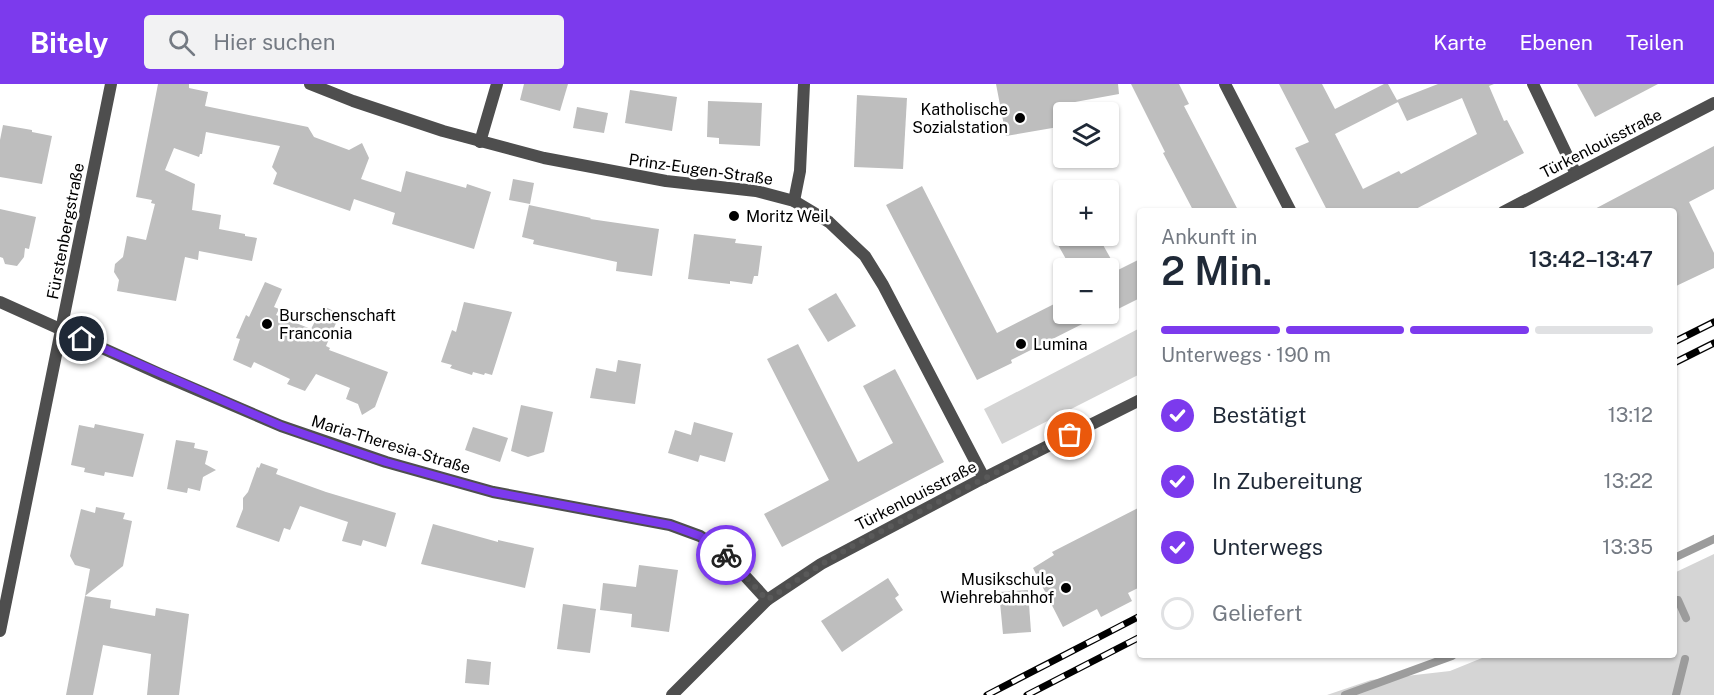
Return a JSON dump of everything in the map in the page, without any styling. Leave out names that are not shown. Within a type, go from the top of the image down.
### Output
[{"type":"street","name":"Fürstenbergstraße","points":[[0,632],[111,84]]},
{"type":"street","name":"Prinz-Eugen-Straße","points":[[310,84],[353,101],[480,142],[544,158],[621,174],[756,191],[794,201],[829,222],[865,256],[883,285],[984,478]]},
{"type":"street","points":[[480,142],[496,84]]},
{"type":"street","points":[[794,201],[800,171],[804,84]]},
{"type":"street","points":[[1225,84],[1289,208]]},
{"type":"street","points":[[1533,84],[1576,174]]},
{"type":"street","name":"Türkenlouisstraße","points":[[1511,208],[1714,103]]},
{"type":"street","name":"Maria-Theresia-Straße","points":[[0,302],[281,426],[386,462],[493,492],[670,525],[700,536],[723,552],[767,600]]},
{"type":"street","name":"Türkenlouisstraße","points":[[672,695],[767,600],[822,564],[856,544],[1137,402]]},
{"type":"shaded area","points":[[1137,330],[1137,376],[1002,444],[984,409]]},
{"type":"shaded area","points":[[1714,554],[1714,695],[1327,695],[1371,680],[1450,671],[1482,658],[1677,658],[1677,572]]},
{"type":"building","points":[[158,84],[189,84],[189,88],[208,92],[205,106],[308,127],[314,137],[349,150],[362,143],[369,158],[361,179],[401,192],[406,171],[466,188],[467,184],[491,192],[474,249],[392,224],[395,213],[354,199],[350,211],[273,184],[277,173],[272,167],[280,146],[206,132],[202,154],[199,157],[174,148],[165,170],[195,184],[192,210],[221,215],[219,229],[257,238],[252,261],[199,251],[198,260],[185,257],[176,301],[117,291],[119,280],[114,272],[115,264],[123,257],[127,236],[146,240],[155,204],[151,203],[152,200],[136,197]]},
{"type":"building","points":[[524,84],[568,84],[560,111],[520,100]]},
{"type":"building","name":"Katholische Sozialstation","points":[[996,84],[1118,84],[1119,94],[1075,102],[1053,102],[1053,128],[1006,136]]},
{"type":"building","points":[[1131,84],[1179,84],[1189,104],[1184,106],[1237,208],[1192,208],[1163,153],[1165,152]]},
{"type":"building","points":[[1279,84],[1322,84],[1335,109],[1384,84],[1388,84],[1397,100],[1438,84],[1494,84],[1489,86],[1504,121],[1507,120],[1524,153],[1418,208],[1326,208],[1295,148],[1309,142]],"holes":[[[1462,98],[1477,134],[1401,174],[1399,171],[1363,189],[1335,134],[1398,102],[1407,121]]]},
{"type":"building","points":[[1577,84],[1658,84],[1595,117]]},
{"type":"building","points":[[630,90],[677,97],[672,131],[625,123]]},
{"type":"building","points":[[857,95],[907,98],[903,169],[854,167]]},
{"type":"building","points":[[708,101],[762,103],[760,146],[719,144],[719,138],[707,137]]},
{"type":"building","points":[[577,107],[608,113],[604,133],[573,128]]},
{"type":"building","points":[[3,125],[52,136],[42,184],[0,177],[0,140]]},
{"type":"building","points":[[1714,146],[1714,189],[1689,202],[1714,253],[1714,268],[1677,286],[1677,208],[1597,208]]},
{"type":"building","points":[[513,179],[534,183],[530,204],[509,200]]},
{"type":"building","points":[[922,186],[997,333],[1053,305],[1053,324],[1082,324],[977,380],[886,205]]},
{"type":"building","points":[[529,205],[590,219],[659,229],[652,276],[616,271],[617,262],[533,244],[534,240],[522,237]]},
{"type":"building","points":[[0,209],[36,217],[29,249],[25,248],[24,257],[17,266],[5,264],[3,258],[0,257]]},
{"type":"building","points":[[694,234],[736,239],[735,243],[762,246],[758,276],[754,276],[752,284],[688,279]]},
{"type":"building","points":[[1059,246],[1104,246],[1110,258],[1065,258]]},
{"type":"building","points":[[1137,260],[1137,300],[1119,308],[1119,270]]},
{"type":"building","points":[[265,282],[282,289],[274,307],[279,309],[276,315],[311,329],[323,306],[340,314],[326,346],[330,348],[329,350],[388,372],[375,407],[362,415],[358,404],[346,399],[350,388],[316,374],[305,391],[287,384],[290,379],[254,362],[251,368],[233,360],[240,339],[236,338],[246,315],[249,317]]},
{"type":"building","points":[[836,293],[856,326],[828,342],[808,309]]},
{"type":"building","points":[[464,302],[512,312],[492,375],[473,372],[472,375],[450,368],[452,365],[441,362],[452,330],[456,332]]},
{"type":"building","points":[[798,344],[858,462],[893,443],[863,386],[895,369],[944,462],[782,547],[764,514],[829,480],[767,359]]},
{"type":"building","points":[[618,360],[641,364],[635,404],[590,398],[596,368],[616,372]]},
{"type":"building","points":[[521,405],[553,412],[544,452],[528,457],[511,451]]},
{"type":"building","points":[[694,422],[733,433],[725,462],[700,455],[698,462],[668,453],[675,430],[691,435]]},
{"type":"building","points":[[95,424],[144,434],[133,477],[105,472],[104,476],[84,472],[85,468],[71,465],[79,425],[94,428]]},
{"type":"building","points":[[473,427],[508,438],[500,462],[465,450]]},
{"type":"building","points":[[176,440],[195,443],[194,448],[208,451],[205,464],[216,470],[203,477],[200,491],[188,488],[187,493],[167,489]]},
{"type":"building","points":[[261,463],[278,469],[276,474],[396,513],[386,547],[363,540],[361,546],[342,541],[348,522],[300,506],[290,530],[284,528],[279,542],[236,527],[243,509],[243,498]]},
{"type":"building","points":[[96,507],[125,513],[123,519],[132,521],[123,566],[85,596],[90,569],[75,565],[70,556],[81,509],[95,513]]},
{"type":"building","points":[[1137,509],[1137,588],[1128,593],[1132,601],[1101,617],[1097,609],[1063,627],[1033,568],[1054,555],[1052,552]]},
{"type":"building","points":[[433,524],[498,542],[498,540],[534,548],[525,588],[421,564]]},
{"type":"building","points":[[639,565],[678,570],[669,632],[631,627],[632,614],[600,610],[603,583],[636,587]]},
{"type":"building","points":[[888,578],[899,595],[895,598],[903,610],[842,652],[821,621]]},
{"type":"building","points":[[1028,590],[1031,632],[1003,634],[999,592]]},
{"type":"building","points":[[85,596],[111,600],[110,608],[155,616],[156,608],[189,614],[179,695],[147,695],[151,654],[103,645],[93,695],[66,695]]},
{"type":"building","points":[[563,604],[596,609],[590,653],[557,649]]},
{"type":"building","points":[[467,659],[491,662],[489,685],[465,683]]},
{"type":"waterway","points":[[1677,557],[1714,539]]},
{"type":"waterway","points":[[1677,600],[1686,618]]},
{"type":"waterway","points":[[1345,695],[1447,658]]},
{"type":"waterway","points":[[1676,695],[1685,659]]},
{"type":"railway","points":[[1677,340],[1714,322]]},
{"type":"railway","points":[[1677,362],[1714,343]]},
{"type":"railway","points":[[987,695],[1137,618]]},
{"type":"railway","points":[[1027,695],[1137,639]]},
{"type":"way so far","points":[[726,555],[767,600],[856,544],[1070,435]]},
{"type":"place","name":"Katholische Sozialstation","points":[[1020,118]]},
{"type":"place","name":"Moritz Weil","points":[[734,216]]},
{"type":"place","name":"Burschenschaft Franconia","points":[[267,324]]},
{"type":"place","name":"Lumina","points":[[1021,344]]},
{"type":"place","name":"Musikschule Wiehrebahnhof","points":[[1066,588]]},
{"type":"route","points":[[82,339],[281,426],[344,448],[493,492],[670,525],[700,536],[726,555]]}]
